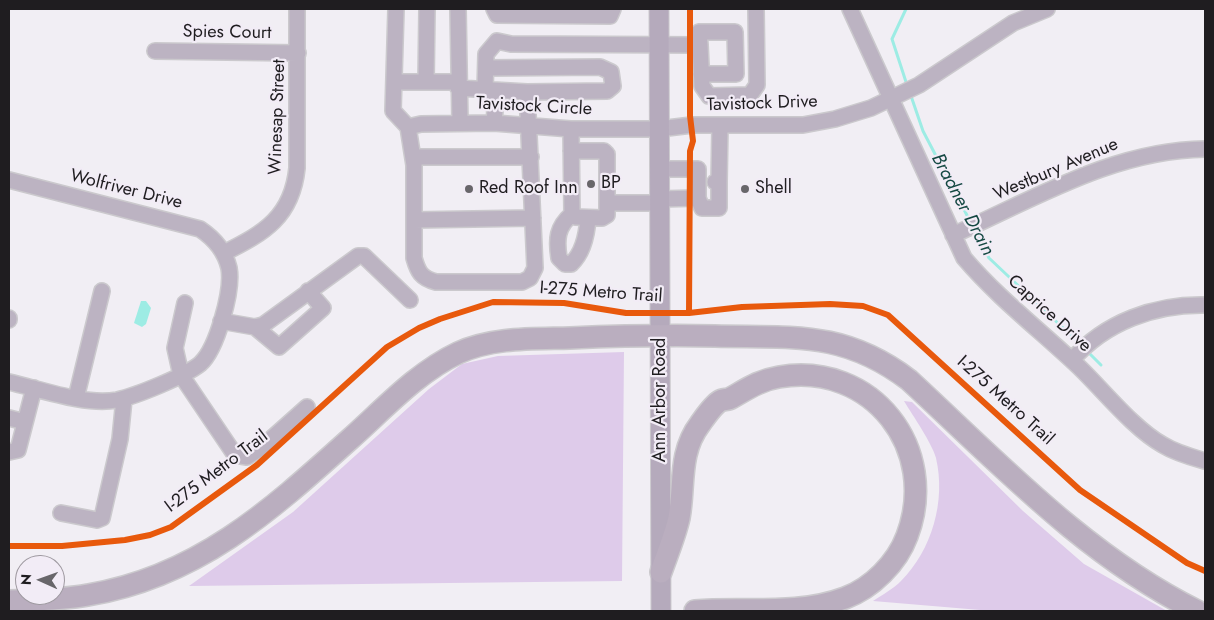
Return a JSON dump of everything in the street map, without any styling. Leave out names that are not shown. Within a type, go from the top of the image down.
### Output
[{"type":"highway","points":[[9,601],[56,600],[109,591],[164,573],[203,555],[267,512],[410,385],[437,364],[457,354],[482,345],[508,340],[661,335],[804,338],[848,345],[878,358],[909,380],[1090,544],[1124,569],[1197,611]]},
{"type":"highway","points":[[661,572],[678,518],[681,475],[687,452],[698,425],[720,401],[770,379],[794,375],[814,376],[837,381],[859,390],[890,416],[901,432],[910,454],[916,490],[912,518],[903,546],[882,574],[870,584],[846,598],[810,609],[695,611]]},
{"type":"main road","name":"Ann Arbor Road","points":[[659,9],[661,611]]},
{"type":"street","name":"Winesap Street","points":[[224,253],[268,228],[283,211],[292,194],[297,168],[298,9]]},
{"type":"street","points":[[396,9],[396,75],[393,110],[408,126],[413,157],[414,258],[418,272],[426,280],[436,282],[522,282],[530,278],[535,268],[527,92]]},
{"type":"street","points":[[426,82],[427,9]]},
{"type":"street","points":[[458,9],[460,123]]},
{"type":"street","points":[[494,9],[497,15],[610,16],[613,9]]},
{"type":"street","points":[[701,74],[736,74],[735,32],[700,32],[701,74],[702,86],[709,96],[750,95],[757,85],[756,9]]},
{"type":"street","name":"Caprice Drive","points":[[850,9],[964,258],[978,275],[1072,360],[1144,431],[1162,445],[1186,456],[1205,461]]},
{"type":"street","name":"Tavistock Drive","points":[[659,129],[692,125],[803,124],[835,119],[870,108],[891,96],[904,92],[938,75],[1013,23],[1047,9]]},
{"type":"street","points":[[494,123],[495,110],[485,90],[486,54],[497,41],[511,44],[700,45]]},
{"type":"street","name":"Spies Court","points":[[155,51],[298,53]]},
{"type":"street","points":[[394,82],[426,82],[485,90],[527,92],[607,92],[613,86],[611,72],[600,68],[486,68]]},
{"type":"street","name":"Tavistock Circle","points":[[408,126],[422,124],[494,123],[571,129],[603,122],[659,129]]},
{"type":"street","points":[[698,198],[709,182],[720,126]]},
{"type":"street","points":[[571,129],[571,151],[572,214],[575,218],[602,218],[607,215],[607,154],[604,151],[571,151]]},
{"type":"street","name":"Westbury Avenue","points":[[953,235],[1112,165],[1164,152],[1205,148]]},
{"type":"street","points":[[413,157],[531,157]]},
{"type":"street","points":[[659,169],[698,169],[709,182],[719,208],[702,208],[698,198]]},
{"type":"street","name":"Wolfriver Drive","points":[[9,180],[190,225],[209,235],[224,253]]},
{"type":"street","points":[[607,203],[698,198]]},
{"type":"street","points":[[572,214],[558,229],[559,258],[565,264],[571,264],[576,260],[587,233],[588,218]]},
{"type":"street","points":[[414,220],[533,218]]},
{"type":"street","points":[[9,382],[96,402],[124,399],[201,363],[215,344],[230,282],[229,267],[224,253]]},
{"type":"street","points":[[221,321],[255,327],[262,325],[358,256],[364,256],[410,300]]},
{"type":"street","points":[[76,398],[102,291]]},
{"type":"street","points":[[255,327],[279,347],[324,308],[308,291]]},
{"type":"street","points":[[185,303],[175,348],[181,374],[234,455],[247,457],[262,448],[306,407]]},
{"type":"street","points":[[1072,360],[1095,337],[1120,324],[1173,306],[1205,305]]},
{"type":"street","points":[[9,452],[18,450],[34,388]]},
{"type":"street","points":[[61,513],[97,520],[102,518],[120,439],[124,399]]},
{"type":"street","points":[[9,418],[25,422]]},
{"type":"shaded area","points":[[141,301],[146,301],[151,308],[146,324],[142,327],[134,323]]},
{"type":"shaded area","points":[[624,352],[622,581],[189,586],[293,512],[429,389],[462,364],[498,356]]},
{"type":"shaded area","points":[[904,401],[912,402],[1023,511],[1084,564],[1167,611],[992,611],[873,601],[898,584],[912,569],[928,540],[937,508],[939,474],[936,458],[926,437]]},
{"type":"waterway","name":"Bradner Drain","points":[[906,9],[892,39],[907,85]]},
{"type":"waterway","name":"Bradner Drain","points":[[910,93],[923,131],[971,223]]},
{"type":"waterway","name":"Bradner Drain","points":[[975,231],[989,258],[1080,344]]},
{"type":"waterway","name":"Bradner Drain","points":[[1086,350],[1101,365]]},
{"type":"cycle path","points":[[689,313],[690,151],[693,141],[690,116],[690,9]]},
{"type":"cycle path","name":"I-275 Metro Trail","points":[[9,546],[62,546],[125,540],[150,535],[171,527],[257,465],[387,347],[419,328],[440,319],[493,302],[564,303],[626,313],[689,313],[742,307],[830,304],[863,306],[888,315],[1080,490],[1187,563],[1205,571]]},
{"type":"place","name":"BP","points":[[591,184]]},
{"type":"place","name":"Red Roof Inn","points":[[469,189]]},
{"type":"place","name":"Shell","points":[[745,189]]}]
